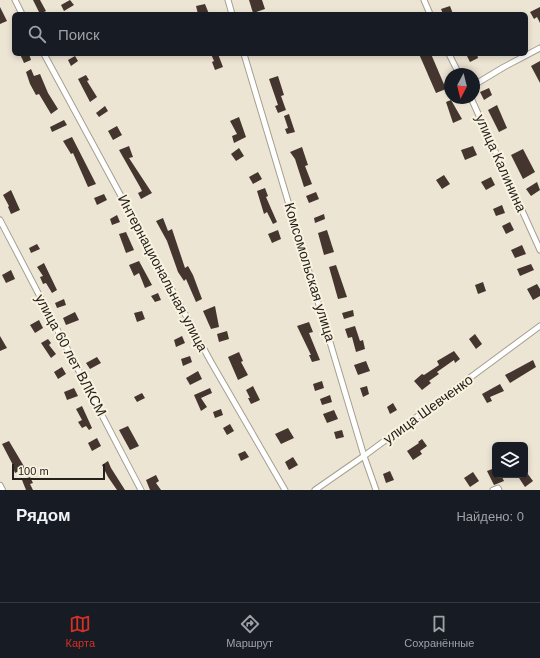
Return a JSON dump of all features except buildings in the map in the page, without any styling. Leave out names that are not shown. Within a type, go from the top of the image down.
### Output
[{"type":"street","points":[[15,0],[21,12]]},
{"type":"street","points":[[228,0],[231,12]]},
{"type":"street","points":[[424,0],[429,12]]},
{"type":"street","points":[[528,54],[540,48]]},
{"type":"street","name":"Интернациональная улица","points":[[45,56],[211,362],[285,490]]},
{"type":"street","name":"Комсомольская улица","points":[[245,56],[364,456],[376,490]]},
{"type":"street","points":[[450,56],[456,68]]},
{"type":"street","points":[[480,82],[504,66],[524,56]]},
{"type":"street","name":"улица Калинина","points":[[474,104],[540,250]]},
{"type":"street","name":"улица 60 лет ВЛКСМ","points":[[0,220],[141,490]]},
{"type":"street","name":"улица Шевченко","points":[[315,490],[364,456],[540,326]]},
{"type":"street","points":[[0,486],[2,490]]},
{"type":"street","points":[[493,490],[498,488],[499,490]]}]
